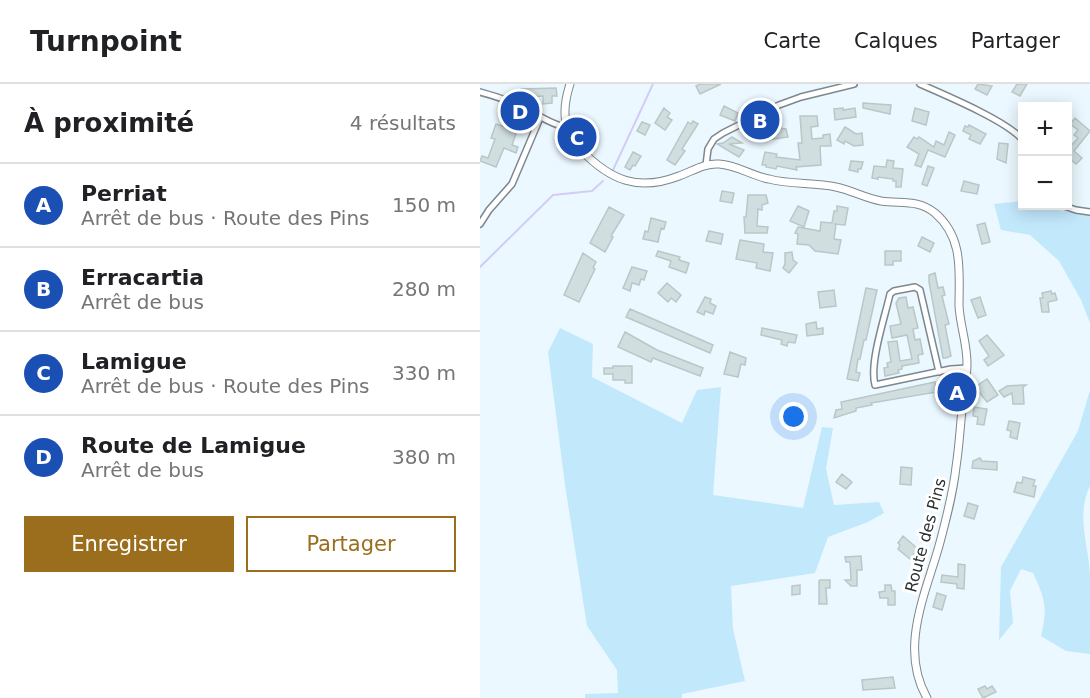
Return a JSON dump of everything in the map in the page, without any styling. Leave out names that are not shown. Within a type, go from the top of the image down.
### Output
[{"type":"street","points":[[480,92],[565,127],[566,97],[570,84]]},
{"type":"street","points":[[706,165],[708,149],[714,139],[723,133],[779,105],[854,84]]},
{"type":"street","points":[[920,84],[992,118],[1018,133]]},
{"type":"street","points":[[480,224],[512,184],[540,117]]},
{"type":"street","name":"Route des Pins","points":[[565,127],[573,142],[596,165],[606,173],[622,179],[638,183],[662,181],[706,165],[723,164],[785,183],[834,186],[867,198],[911,201],[933,211],[948,227],[960,256],[959,309],[967,368],[951,501],[923,593],[915,638],[918,676],[927,698]]},
{"type":"street","points":[[1072,209],[1090,212]]},
{"type":"street","points":[[939,372],[920,290],[915,287],[894,291],[890,294],[874,365],[874,385],[967,368]]},
{"type":"shaded area","points":[[1018,201],[1018,210],[1058,210],[1090,214],[1090,323],[1081,300],[1059,261],[1030,235],[1001,230],[994,204]]},
{"type":"shaded area","points":[[560,328],[593,344],[592,377],[682,423],[697,390],[721,387],[713,495],[803,508],[822,427],[833,428],[826,469],[834,505],[879,502],[884,513],[868,522],[828,537],[815,573],[731,586],[733,629],[745,681],[682,694],[682,698],[585,698],[585,694],[618,693],[617,670],[587,626],[565,485],[548,352]]},
{"type":"shaded area","points":[[1090,390],[1090,486],[1083,518],[1090,574],[1090,654],[1066,651],[1041,636],[1045,610],[1043,597],[1033,573],[1021,569],[1010,591],[1013,623],[999,640],[1001,567],[1078,431]]},
{"type":"building","points":[[721,84],[700,94],[696,86]]},
{"type":"building","points":[[978,84],[992,86],[987,95],[975,89]]},
{"type":"building","points":[[1017,84],[1027,84],[1020,96],[1012,92]]},
{"type":"building","points":[[556,88],[557,96],[552,96],[552,103],[543,104],[543,96],[522,97],[521,89]]},
{"type":"building","points":[[863,103],[891,105],[890,114],[863,108]]},
{"type":"building","points":[[724,106],[738,113],[735,121],[720,115]]},
{"type":"building","points":[[664,108],[670,113],[667,117],[672,120],[665,130],[655,123]]},
{"type":"building","points":[[843,108],[843,110],[855,108],[856,117],[835,120],[834,109]]},
{"type":"building","points":[[915,108],[929,112],[926,125],[912,121]]},
{"type":"building","points":[[800,116],[817,116],[818,126],[811,127],[812,139],[823,138],[823,135],[830,134],[831,146],[820,146],[821,165],[796,167],[797,170],[777,166],[776,169],[762,165],[765,152],[777,154],[776,157],[800,160],[798,143],[802,143]]},
{"type":"building","points":[[1075,118],[1090,131],[1074,151],[1082,158],[1076,164],[1072,160],[1072,145],[1078,138],[1074,135],[1078,130],[1072,126]]},
{"type":"building","points":[[693,121],[698,124],[682,149],[685,151],[675,165],[667,160],[688,122],[691,124]]},
{"type":"building","points":[[642,122],[650,125],[645,135],[637,131]]},
{"type":"building","points":[[496,124],[517,131],[512,145],[518,147],[516,153],[504,148],[496,167],[480,161],[482,156],[488,158],[495,139],[491,138]]},
{"type":"building","points":[[969,125],[986,134],[980,144],[969,139],[971,135],[963,131],[965,126]]},
{"type":"building","points":[[778,127],[786,129],[788,137],[768,140],[766,130]]},
{"type":"building","points":[[845,127],[856,134],[862,133],[863,145],[854,146],[837,140]]},
{"type":"building","points":[[949,132],[955,135],[945,157],[928,150],[921,167],[915,165],[919,154],[907,147],[914,137],[917,139],[919,137],[934,147],[936,141],[944,145]]},
{"type":"building","points":[[732,137],[742,143],[729,144],[744,150],[739,157],[717,144]]},
{"type":"building","points":[[999,143],[1008,144],[1006,163],[997,159]]},
{"type":"building","points":[[633,152],[641,156],[630,170],[625,167]]},
{"type":"building","points":[[887,160],[894,161],[893,168],[903,169],[901,187],[896,187],[896,181],[893,179],[872,178],[874,166],[886,167]]},
{"type":"building","points":[[851,161],[863,162],[858,172],[849,170]]},
{"type":"building","points":[[928,166],[934,168],[927,186],[922,184]]},
{"type":"building","points":[[964,181],[979,185],[977,194],[961,191]]},
{"type":"building","points":[[722,191],[734,193],[732,203],[720,201]]},
{"type":"building","points":[[748,195],[766,195],[768,203],[762,205],[762,210],[758,209],[757,226],[768,227],[767,233],[745,233],[744,217],[746,217]]},
{"type":"building","points":[[798,206],[809,211],[804,227],[790,221]]},
{"type":"building","points":[[837,206],[848,208],[845,225],[836,224],[834,239],[841,240],[838,254],[815,251],[809,245],[797,244],[798,234],[795,233],[798,227],[820,231],[821,222],[832,223]]},
{"type":"building","points":[[609,207],[624,215],[611,236],[613,237],[605,252],[590,243]]},
{"type":"building","points":[[651,218],[666,222],[664,229],[661,228],[658,242],[643,239],[645,231],[648,232]]},
{"type":"building","points":[[985,223],[990,242],[982,244],[977,225]]},
{"type":"building","points":[[709,231],[723,234],[721,244],[706,241]]},
{"type":"building","points":[[922,237],[934,243],[930,252],[918,246]]},
{"type":"building","points":[[740,240],[764,244],[763,252],[773,253],[770,271],[756,268],[757,263],[736,259]]},
{"type":"building","points":[[658,251],[680,257],[679,260],[689,263],[686,273],[669,267],[671,261],[656,256]]},
{"type":"building","points":[[885,251],[901,251],[901,261],[893,261],[893,265],[885,265]]},
{"type":"building","points":[[792,252],[793,260],[797,263],[789,273],[783,268],[785,253]]},
{"type":"building","points":[[583,253],[596,262],[593,268],[595,269],[579,302],[564,295]]},
{"type":"building","points":[[632,267],[647,271],[644,280],[641,279],[639,285],[632,283],[630,291],[623,288]]},
{"type":"building","points":[[935,273],[938,288],[943,287],[945,295],[942,296],[949,324],[945,325],[951,356],[946,358],[943,358],[929,282],[929,275]]},
{"type":"building","points":[[667,283],[681,295],[676,302],[671,298],[668,302],[658,293]]},
{"type":"building","points":[[866,288],[877,290],[866,340],[864,340],[860,359],[858,359],[856,372],[860,373],[858,381],[847,379]]},
{"type":"building","points":[[834,290],[836,306],[820,308],[818,292]]},
{"type":"building","points":[[1051,291],[1052,294],[1055,293],[1057,300],[1048,302],[1049,312],[1042,312],[1040,298],[1043,298],[1042,293]]},
{"type":"building","points":[[705,297],[711,299],[710,303],[716,306],[713,314],[705,311],[704,315],[697,312]]},
{"type":"building","points":[[906,297],[908,308],[913,307],[918,328],[913,329],[915,340],[920,339],[923,354],[918,355],[919,363],[902,366],[902,369],[898,370],[899,373],[885,376],[884,368],[888,367],[887,363],[891,362],[888,342],[897,341],[900,361],[912,359],[907,335],[892,338],[890,326],[901,324],[896,303],[899,298]]},
{"type":"building","points":[[980,297],[986,315],[978,318],[971,300]]},
{"type":"building","points":[[630,309],[713,345],[710,353],[626,317]]},
{"type":"building","points":[[816,322],[817,329],[823,328],[823,334],[807,336],[806,324]]},
{"type":"building","points":[[762,328],[797,335],[795,343],[788,342],[787,346],[781,344],[782,340],[761,335]]},
{"type":"building","points":[[625,332],[657,350],[703,368],[700,376],[653,358],[651,362],[618,347]]},
{"type":"building","points":[[987,335],[1004,355],[988,366],[984,360],[989,356],[979,341]]},
{"type":"building","points":[[730,352],[746,358],[745,365],[741,364],[738,377],[724,374]]},
{"type":"building","points":[[613,366],[632,366],[632,383],[625,383],[625,380],[613,380],[613,374],[604,374],[604,368],[613,368]]},
{"type":"building","points":[[987,379],[998,395],[987,402],[975,387]]},
{"type":"building","points":[[935,382],[937,392],[871,403],[872,405],[856,408],[856,411],[834,418],[836,410],[842,409],[841,402]]},
{"type":"building","points":[[1026,385],[1023,387],[1024,404],[1013,404],[1012,393],[1004,397],[999,391],[1007,386]]},
{"type":"building","points":[[974,407],[987,409],[984,425],[977,424],[978,417],[973,416]]},
{"type":"building","points":[[1009,421],[1020,423],[1017,439],[1010,437],[1011,431],[1007,430]]},
{"type":"building","points":[[980,458],[982,461],[997,462],[997,470],[972,468],[973,461]]},
{"type":"building","points":[[901,467],[912,468],[911,485],[900,484]]},
{"type":"building","points":[[842,474],[852,482],[846,489],[836,482]]},
{"type":"building","points":[[1023,477],[1035,480],[1034,497],[1014,492],[1017,482],[1022,483]]},
{"type":"building","points":[[968,503],[978,506],[974,519],[964,516]]},
{"type":"building","points":[[903,536],[918,549],[910,559],[898,549],[900,545],[898,543]]},
{"type":"building","points":[[861,556],[862,570],[857,570],[857,586],[851,586],[845,580],[851,580],[850,562],[846,562],[845,557]]},
{"type":"building","points":[[958,564],[965,565],[964,589],[957,588],[957,584],[941,582],[942,575],[958,577]]},
{"type":"building","points":[[820,580],[830,580],[830,588],[826,588],[827,604],[819,604]]},
{"type":"building","points":[[800,585],[800,594],[792,595],[792,586]]},
{"type":"building","points":[[885,585],[891,585],[892,591],[895,591],[895,605],[888,605],[888,598],[880,598],[879,592],[885,591]]},
{"type":"building","points":[[937,593],[946,596],[942,610],[933,607]]},
{"type":"building","points":[[893,677],[895,688],[863,690],[862,680]]},
{"type":"building","points":[[985,686],[987,689],[992,686],[996,692],[983,698],[978,689]]},
{"type":"waterway","points":[[613,170],[653,84]]},
{"type":"waterway","points":[[480,267],[553,195],[592,191],[603,181]]},
{"type":"place","name":"Route de Lamigue","points":[[520,111]]},
{"type":"place","name":"Erracartia","points":[[760,120]]},
{"type":"place","name":"Lamigue","points":[[577,137]]},
{"type":"place","name":"Perriat","points":[[957,392]]}]
